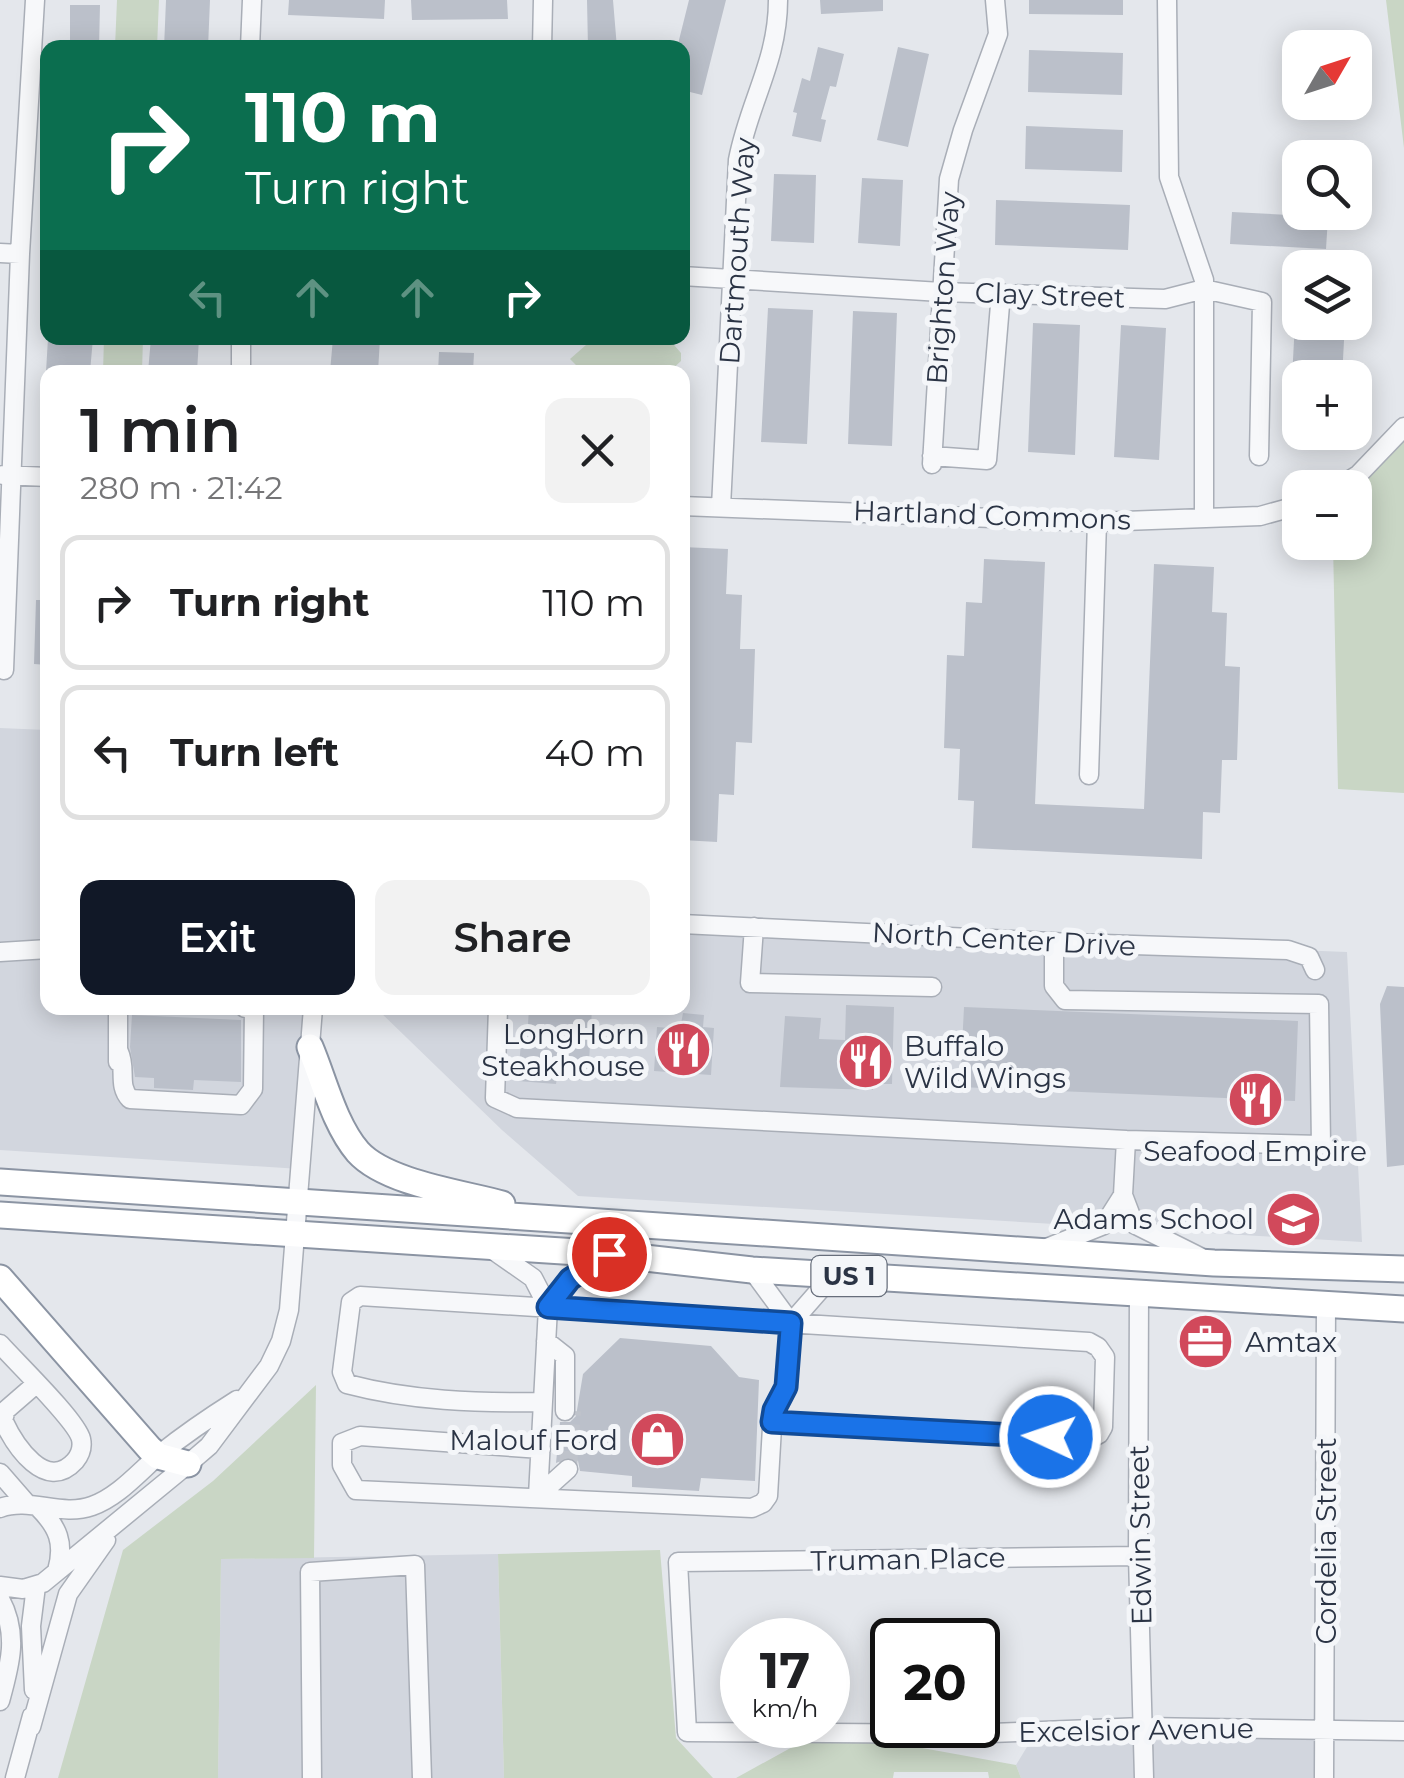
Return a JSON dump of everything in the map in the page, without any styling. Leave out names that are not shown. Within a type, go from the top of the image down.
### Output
[{"type":"highway","points":[[310,1047],[344,1130],[366,1159],[408,1179],[555,1218]]},
{"type":"highway","name":"US 1","points":[[0,1182],[1214,1263],[1404,1270]]},
{"type":"highway","name":"US 1","points":[[0,1215],[487,1245],[752,1270],[1404,1309]]},
{"type":"highway","points":[[0,1278],[158,1456],[188,1464]]},
{"type":"street","points":[[4,670],[6,475],[35,0]]},
{"type":"street","points":[[250,40],[252,0]]},
{"type":"street","points":[[542,40],[543,0]]},
{"type":"street","name":"Dartmouth Way","points":[[722,508],[738,160],[747,122],[772,56],[778,0]]},
{"type":"street","name":"Brighton Way","points":[[995,0],[998,34],[949,179],[932,460],[986,460],[1001,293]]},
{"type":"street","points":[[1167,0],[1169,177],[1204,280],[1204,518]]},
{"type":"street","points":[[0,253],[20,254]]},
{"type":"street","name":"Clay Street","points":[[690,276],[941,292],[1165,299],[1204,289],[1262,302],[1259,456]]},
{"type":"street","points":[[1363,470],[1404,427]]},
{"type":"street","points":[[6,475],[40,477]]},
{"type":"street","name":"Hartland Commons","points":[[690,506],[1096,522],[1260,516],[1282,510]]},
{"type":"street","points":[[1089,775],[1096,522]]},
{"type":"street","name":"North Center Drive","points":[[690,924],[1288,950],[1310,957],[1315,970]]},
{"type":"street","points":[[754,927],[750,984],[932,987]]},
{"type":"street","points":[[498,1015],[494,1098],[517,1108],[1126,1140],[1322,1145],[1319,1004],[1065,1000],[1054,986],[1054,942]]},
{"type":"street","points":[[0,952],[40,950]]},
{"type":"street","points":[[118,1015],[117,1097],[124,1106],[147,1113],[201,1114],[215,1105],[240,1105],[253,1090],[254,1015]]},
{"type":"street","points":[[0,1586],[16,1590],[36,1586],[128,1515],[210,1446],[270,1366],[289,1310],[312,1015]]},
{"type":"street","points":[[1126,1140],[1123,1195],[1134,1224],[1214,1263]]},
{"type":"street","points":[[1039,1251],[1104,1224],[1123,1195]]},
{"type":"street","points":[[487,1245],[533,1278],[548,1307],[538,1496]]},
{"type":"street","points":[[548,1307],[570,1279],[609,1254]]},
{"type":"street","points":[[752,1270],[791,1323]]},
{"type":"street","points":[[540,1448],[360,1436],[342,1443],[342,1465],[356,1490],[752,1508],[768,1496],[772,1422],[786,1387],[791,1323],[833,1275]]},
{"type":"street","name":"Edwin Street","points":[[1139,1292],[1138,1556],[1144,1778]]},
{"type":"street","points":[[542,1402],[480,1403],[375,1391],[348,1384],[342,1372],[351,1302],[360,1296],[1089,1342],[1104,1356],[1103,1427],[1090,1439],[772,1422]]},
{"type":"street","name":"Cordelia Street","points":[[1324,1778],[1326,1304]]},
{"type":"street","points":[[546,1341],[565,1356],[568,1411]]},
{"type":"street","points":[[0,1346],[36,1384],[75,1427],[82,1439],[81,1454],[57,1474],[44,1472],[35,1464],[3,1420],[6,1410],[36,1384]]},
{"type":"street","points":[[0,1508],[32,1505],[71,1510],[95,1505],[192,1429],[246,1395]]},
{"type":"street","points":[[538,1496],[564,1469]]},
{"type":"street","points":[[0,1473],[60,1536],[56,1572]]},
{"type":"street","points":[[15,1778],[68,1594],[92,1557],[128,1515]]},
{"type":"street","name":"Truman Place","points":[[687,1732],[678,1562],[1138,1556]]},
{"type":"street","points":[[312,1778],[310,1572],[415,1565],[422,1778]]},
{"type":"street","points":[[31,1726],[35,1685],[31,1614],[36,1586]]},
{"type":"street","points":[[0,1599],[8,1616],[13,1652],[0,1702]]},
{"type":"street","name":"Excelsior Avenue","points":[[687,1732],[964,1734],[1143,1726],[1404,1731]]},
{"type":"shaded area","points":[[0,728],[40,730],[40,1015],[313,1015],[300,1169],[0,1150]]},
{"type":"shaded area","points":[[690,926],[1347,952],[1362,1242],[578,1196],[502,1130],[383,1015],[690,1015]]},
{"type":"shaded area","points":[[498,1554],[504,1778],[218,1778],[221,1559]]},
{"type":"shaded area","points":[[1332,1738],[1333,1778],[1021,1778],[1016,1765],[1030,1742]]},
{"type":"green space","points":[[117,0],[159,0],[157,40],[115,40]]},
{"type":"green space","points":[[1386,0],[1404,0],[1404,148]]},
{"type":"green space","points":[[104,345],[143,345],[142,365],[103,365]]},
{"type":"green space","points":[[586,345],[674,345],[681,353],[677,365],[576,365],[570,359]]},
{"type":"green space","points":[[1404,435],[1404,793],[1338,789],[1333,560],[1372,560],[1372,470],[1364,470]]},
{"type":"green space","points":[[316,1385],[314,1558],[221,1559],[218,1778],[58,1778],[123,1550],[213,1481]]},
{"type":"green space","points":[[660,1550],[676,1738],[713,1778],[504,1778],[498,1554]]},
{"type":"green space","points":[[850,1735],[870,1739],[870,1748],[922,1748],[1016,1765],[1021,1778],[989,1778],[988,1772],[894,1772],[893,1778],[736,1778],[790,1748],[850,1748]]},
{"type":"building","points":[[166,0],[210,0],[208,40],[164,40]]},
{"type":"building","points":[[289,0],[385,0],[384,19],[288,15]]},
{"type":"building","points":[[411,0],[507,0],[508,19],[412,20]]},
{"type":"building","points":[[587,0],[613,0],[616,40],[588,40]]},
{"type":"building","points":[[689,0],[726,0],[702,95],[690,92],[690,40],[679,40]]},
{"type":"building","points":[[820,0],[883,0],[883,11],[821,14]]},
{"type":"building","points":[[1029,0],[1123,0],[1123,15],[1029,14]]},
{"type":"building","points":[[70,5],[100,5],[99,40],[70,40]]},
{"type":"building","points":[[818,47],[844,54],[836,87],[830,86],[821,119],[826,120],[821,142],[792,136],[797,113],[793,112],[802,78],[810,81]]},
{"type":"building","points":[[898,47],[929,54],[908,147],[877,140]]},
{"type":"building","points":[[1029,50],[1123,53],[1122,95],[1028,92]]},
{"type":"building","points":[[1026,126],[1123,130],[1122,172],[1025,169]]},
{"type":"building","points":[[774,174],[816,175],[814,243],[771,241]]},
{"type":"building","points":[[862,178],[903,180],[900,246],[858,243]]},
{"type":"building","points":[[996,200],[1130,205],[1128,250],[995,245]]},
{"type":"building","points":[[1232,212],[1282,215],[1282,230],[1327,230],[1326,249],[1230,244]]},
{"type":"building","points":[[768,308],[813,310],[807,444],[761,442]]},
{"type":"building","points":[[853,311],[897,313],[892,446],[848,444]]},
{"type":"building","points":[[1033,323],[1080,325],[1075,455],[1028,452]]},
{"type":"building","points":[[1121,325],[1166,328],[1159,460],[1114,457]]},
{"type":"building","points":[[1294,340],[1344,340],[1343,360],[1293,360]]},
{"type":"building","points":[[48,345],[92,345],[91,365],[46,365]]},
{"type":"building","points":[[150,345],[199,345],[197,365],[149,365]]},
{"type":"building","points":[[332,345],[380,345],[378,365],[331,365]]},
{"type":"building","points":[[439,352],[474,353],[473,365],[438,365]]},
{"type":"building","points":[[690,547],[728,549],[726,594],[742,595],[740,649],[755,649],[752,743],[736,742],[734,795],[719,794],[717,842],[690,840]]},
{"type":"building","points":[[984,559],[1045,562],[1035,804],[1144,809],[1154,564],[1214,567],[1212,612],[1227,613],[1225,666],[1240,667],[1237,760],[1222,760],[1220,813],[1203,812],[1202,859],[972,848],[974,801],[958,800],[960,749],[944,748],[947,655],[964,656],[966,602],[982,603]]},
{"type":"building","points":[[36,600],[40,600],[40,664],[34,664]]},
{"type":"building","points":[[1387,986],[1404,987],[1404,1165],[1387,1167],[1380,1004]]},
{"type":"building","points":[[846,1005],[894,1007],[892,1084],[873,1084],[873,1090],[780,1087],[785,1016],[821,1018],[819,1039],[845,1040]]},
{"type":"building","points":[[964,1007],[1298,1021],[1295,1101],[960,1087]]},
{"type":"building","name":"LongHorn Steakhouse","points":[[690,1014],[704,1015],[703,1027],[714,1028],[711,1075],[654,1071],[657,1027],[680,1029],[683,1015]]},
{"type":"building","points":[[132,1015],[241,1020],[241,1082],[194,1080],[193,1090],[154,1088],[154,1078],[135,1077],[130,1047]]},
{"type":"building","points":[[529,1015],[592,1015],[588,1080],[557,1078],[556,1084],[518,1081],[521,1041],[527,1041]]},
{"type":"building","name":"Amtax","points":[[1196,1327],[1216,1328],[1214,1359],[1196,1357]]},
{"type":"building","name":"Malouf Ford","points":[[620,1338],[711,1346],[739,1377],[759,1380],[755,1481],[701,1478],[699,1491],[632,1487],[632,1476],[580,1471],[578,1461],[571,1457],[556,1463],[560,1422],[570,1422],[576,1416],[583,1374]]},
{"type":"tunnel","points":[[568,1469],[572,1411]]},
{"type":"place","name":"LongHorn Steakhouse","points":[[684,1050]]},
{"type":"place","name":"Buffalo Wild Wings","points":[[865,1062]]},
{"type":"place","name":"Seafood Empire","points":[[1255,1100]]},
{"type":"place","name":"Adams School","points":[[1293,1219]]},
{"type":"place","name":"Amtax","points":[[1206,1342]]},
{"type":"place","name":"Malouf Ford","points":[[657,1440]]},
{"type":"route","points":[[609,1254],[570,1279],[548,1307],[791,1323],[786,1387],[772,1422],[1050,1437]]}]
